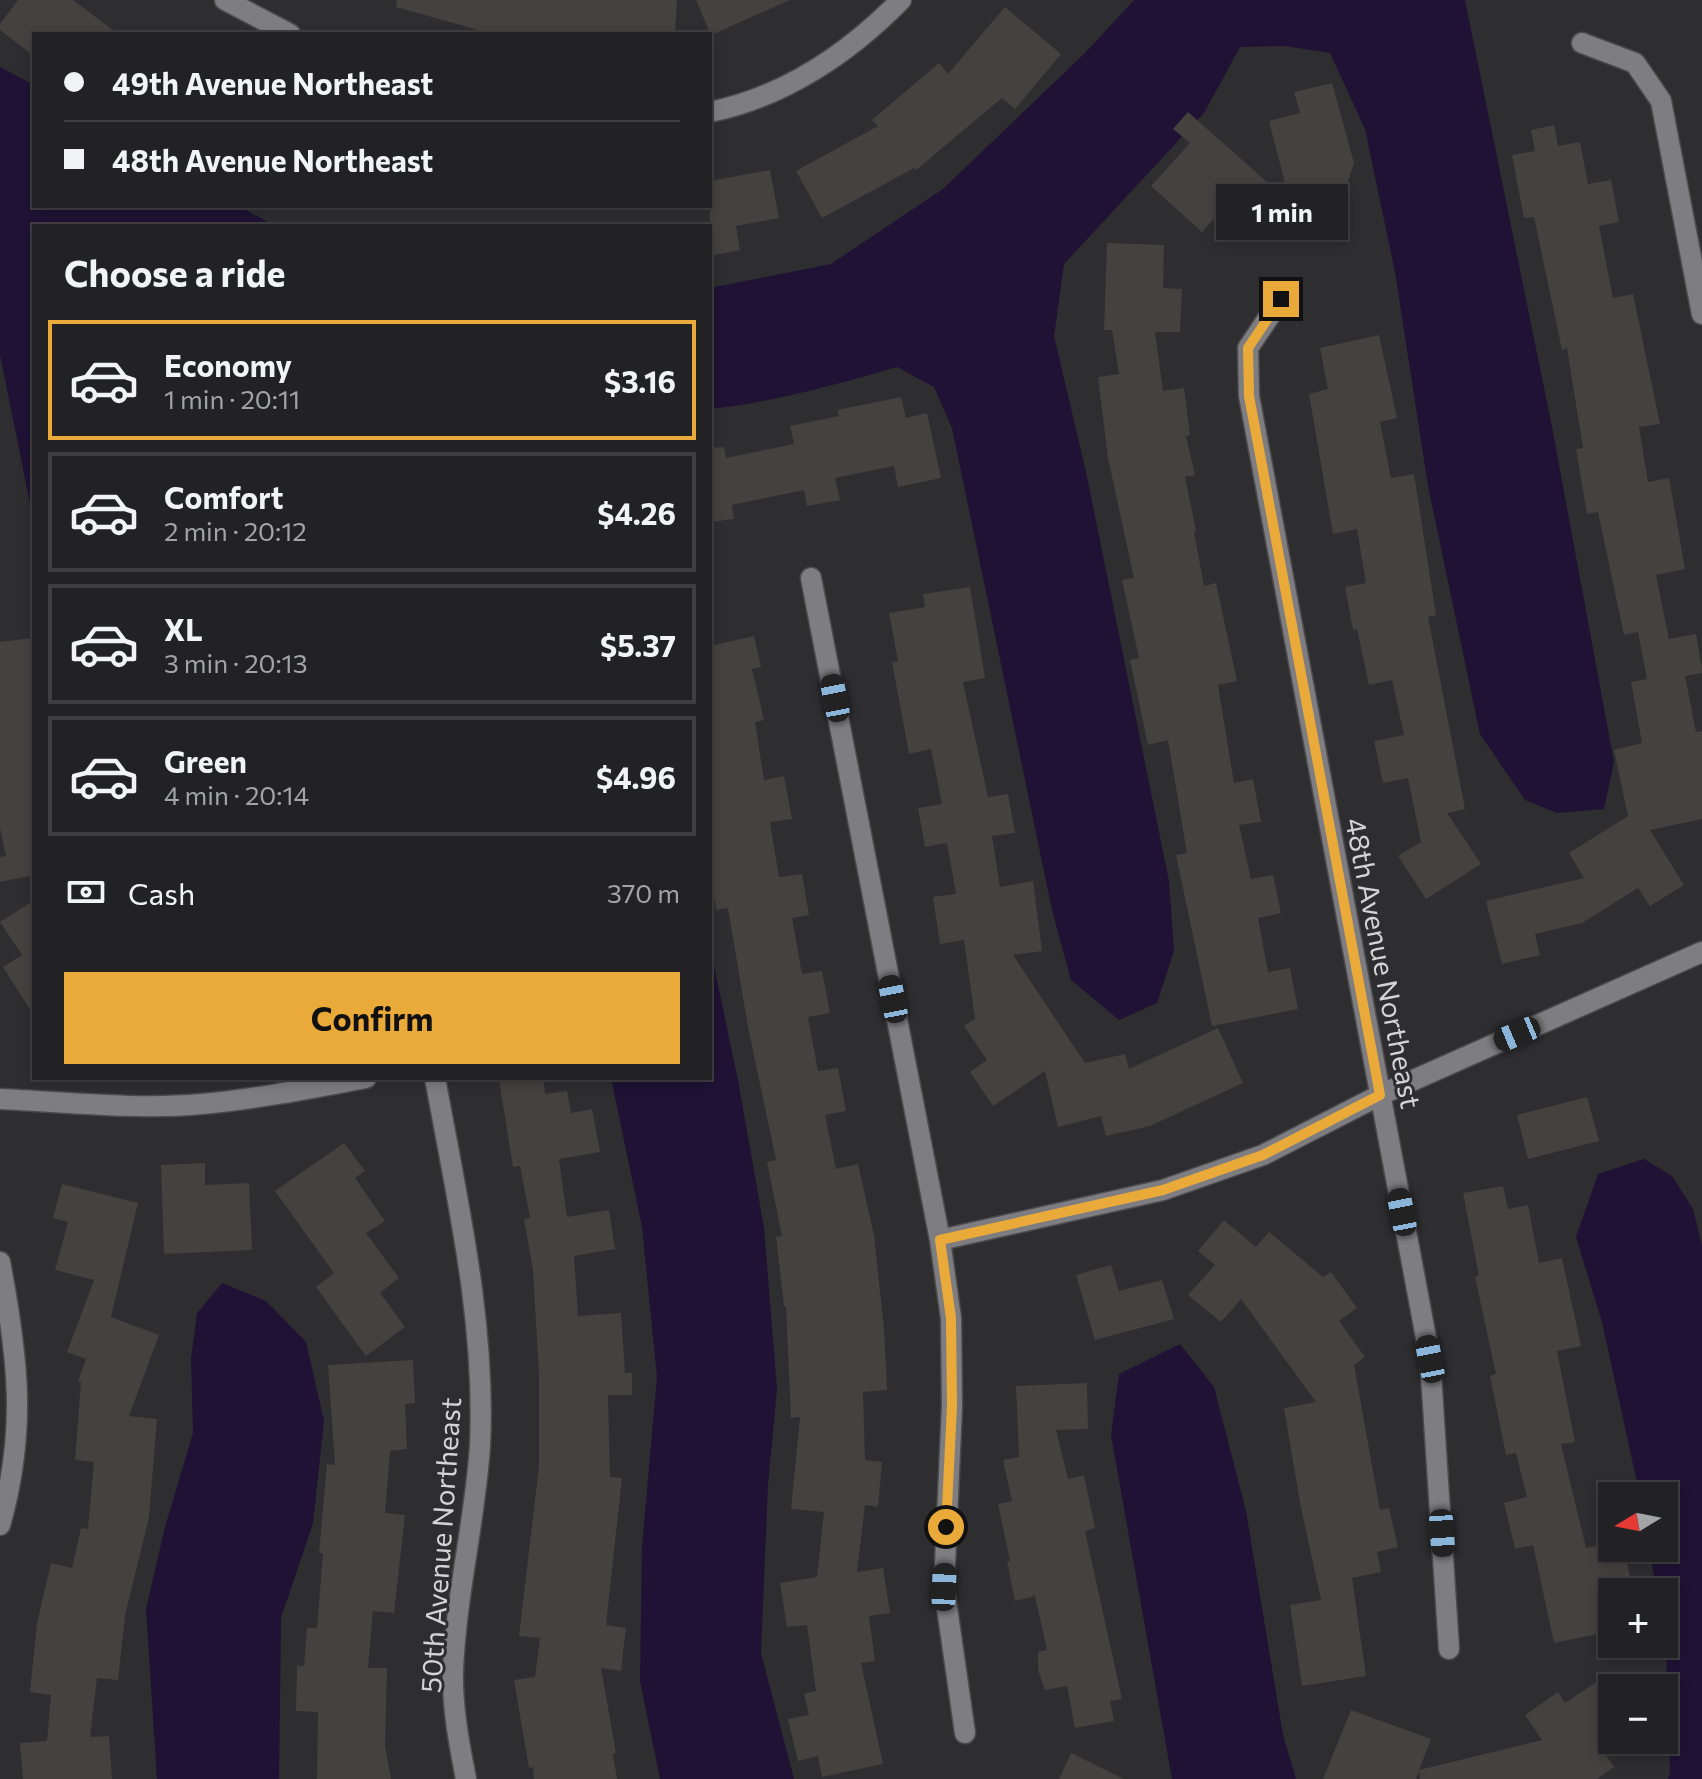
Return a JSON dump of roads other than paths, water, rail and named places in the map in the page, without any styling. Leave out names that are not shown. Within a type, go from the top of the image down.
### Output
[{"type":"street","points":[[225,0],[286,32]]},
{"type":"street","points":[[712,111],[772,92],[813,70],[850,48],[901,0]]},
{"type":"street","points":[[1582,43],[1635,63],[1661,101],[1702,314]]},
{"type":"street","name":"48th Avenue Northeast","points":[[1281,299],[1248,348],[1249,396],[1430,1359],[1449,1649]]},
{"type":"street","points":[[811,578],[940,1240],[951,1318],[952,1406],[944,1587],[965,1733]]},
{"type":"street","points":[[940,1240],[1163,1190],[1263,1155],[1380,1095],[1702,952]]},
{"type":"street","points":[[0,1099],[200,1105],[259,1098],[355,1080]]},
{"type":"street","name":"50th Avenue Northeast","points":[[435,1080],[475,1309],[480,1378],[480,1445],[453,1672],[457,1733],[466,1779]]},
{"type":"street","points":[[0,1262],[12,1327],[19,1398],[16,1448],[0,1525]]}]
